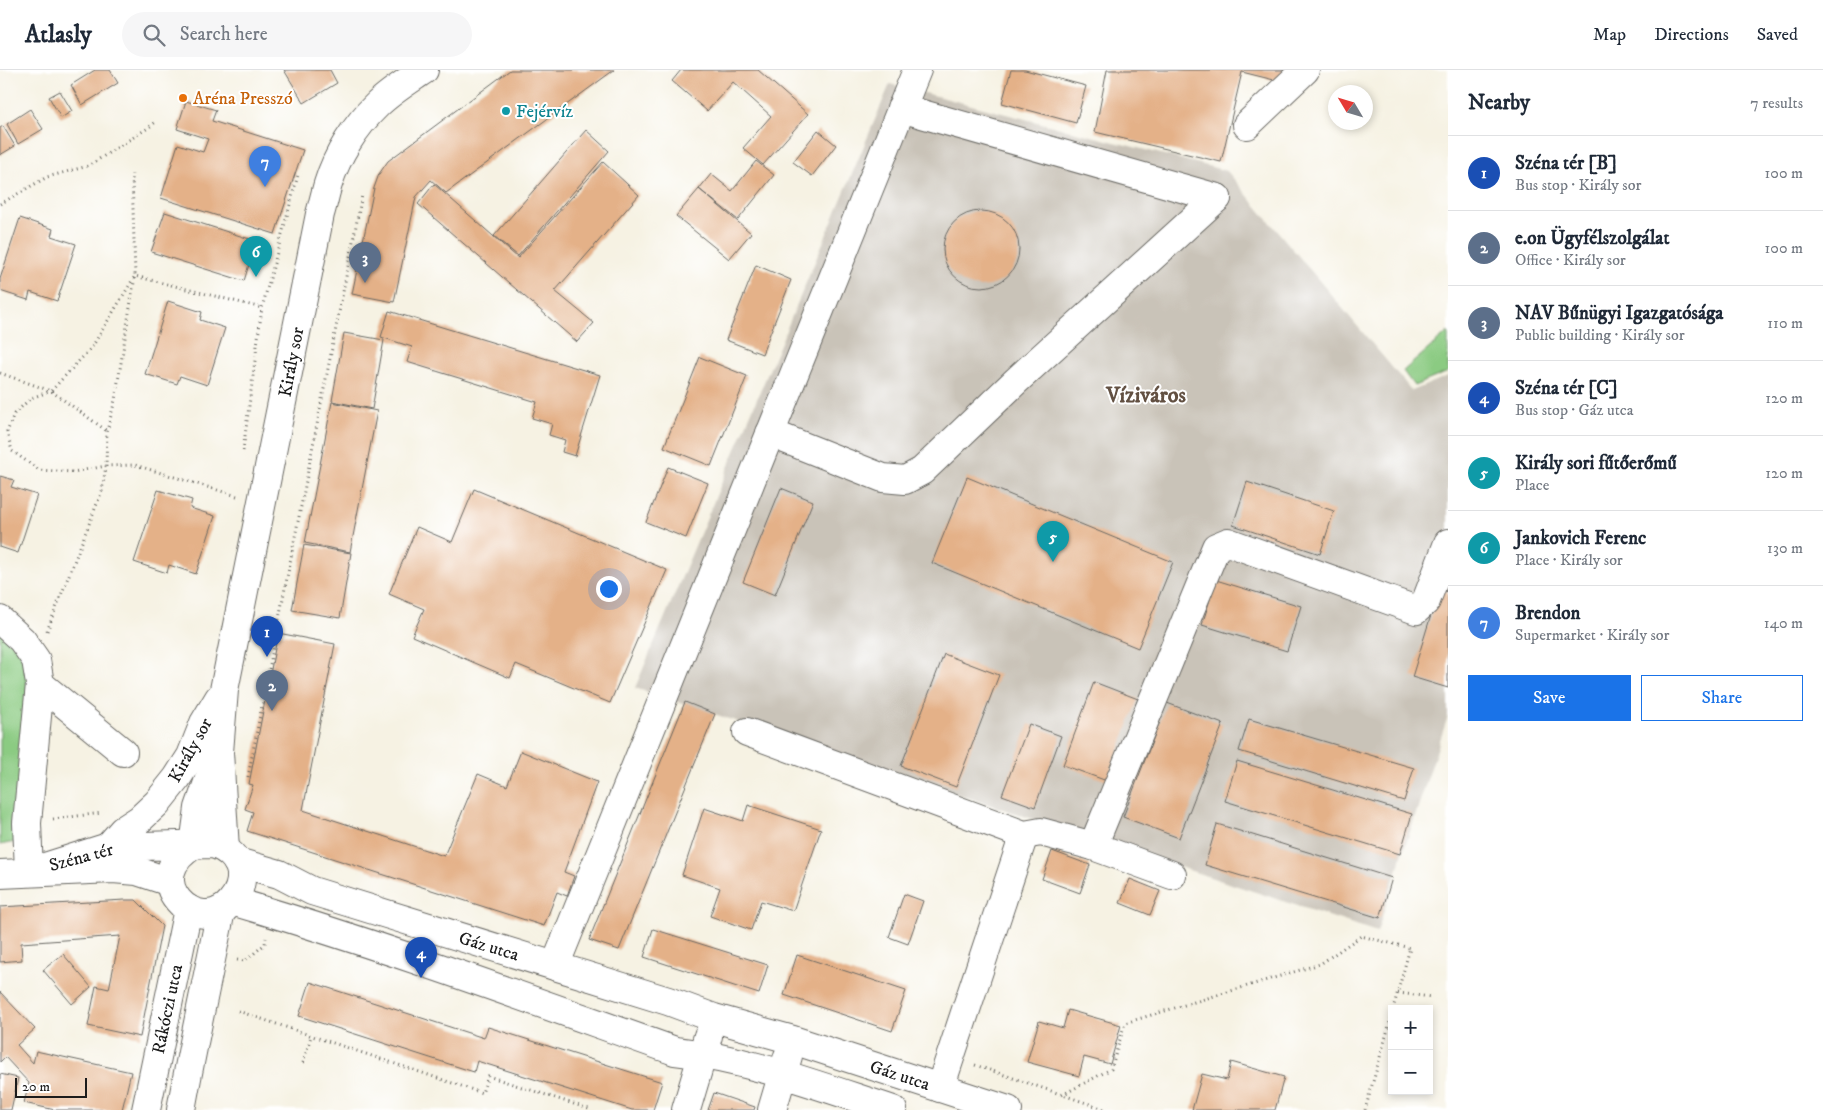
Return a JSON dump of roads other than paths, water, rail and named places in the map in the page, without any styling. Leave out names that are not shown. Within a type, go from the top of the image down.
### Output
[{"type":"street","name":"Király sor","points":[[231,855],[219,752],[224,690],[328,184],[337,161],[349,139],[364,118],[378,104],[424,70]]},
{"type":"street","points":[[1247,125],[1305,70]]},
{"type":"street","points":[[555,966],[916,72]]},
{"type":"street","points":[[770,433],[883,478],[905,480],[914,476],[922,471],[1015,382],[1217,198],[901,108]]},
{"type":"street","points":[[1093,846],[1216,546],[1228,542],[1416,610],[1426,601],[1448,543]]},
{"type":"street","points":[[0,620],[22,640],[38,672],[123,752]]},
{"type":"street","points":[[29,872],[27,823],[38,672]]},
{"type":"street","name":"Király sor","points":[[108,847],[123,830],[140,819],[156,803],[177,778],[191,756],[204,723],[224,690]]},
{"type":"street","points":[[747,732],[1024,835],[1041,832],[1093,846],[1172,875]]},
{"type":"street","name":"Király sor","points":[[194,845],[200,808],[219,752]]},
{"type":"street","points":[[940,1088],[1024,835]]},
{"type":"street","name":"Széna tér","points":[[29,872],[108,847],[207,844],[231,855]]},
{"type":"street","points":[[194,845],[184,851],[176,860],[171,870],[170,882],[177,899],[194,912],[208,914],[226,905],[240,886],[240,870],[231,855]]},
{"type":"street","name":"Gáz utca","points":[[231,855],[279,874],[312,891],[668,1001],[714,1018],[793,1040],[1008,1110]]},
{"type":"street","name":"Széna tér","points":[[0,874],[113,869],[137,871],[170,882]]},
{"type":"street","name":"Gáz utca","points":[[226,905],[298,920],[438,966],[675,1051],[702,1054],[783,1074],[892,1110]]},
{"type":"street","name":"Rákóczi utca","points":[[181,1110],[201,1005],[226,905]]},
{"type":"street","name":"Rákóczi utca","points":[[146,1110],[188,909]]},
{"type":"street","points":[[686,1110],[714,1018]]},
{"type":"street","points":[[772,1110],[793,1040]]},
{"type":"place","name":"Aréna Presszó","points":[[183,98]]},
{"type":"place","name":"Fejérvíz","points":[[506,111]]},
{"type":"place","name":"Brendon","points":[[265,187]]},
{"type":"place","name":"Jankovich Ferenc","points":[[256,277]]},
{"type":"place","name":"NAV Bűnügyi Igazgatósága","points":[[365,283]]},
{"type":"place","name":"Király sori fűtőerőmű","points":[[1053,562]]},
{"type":"place","name":"Széna tér [B]","points":[[267,657]]},
{"type":"place","name":"e.on Ügyfélszolgálat","points":[[272,711]]},
{"type":"place","name":"Széna tér [C]","points":[[421,978]]},
{"type":"district","name":"Víziváros","points":[[1146,394]]}]
